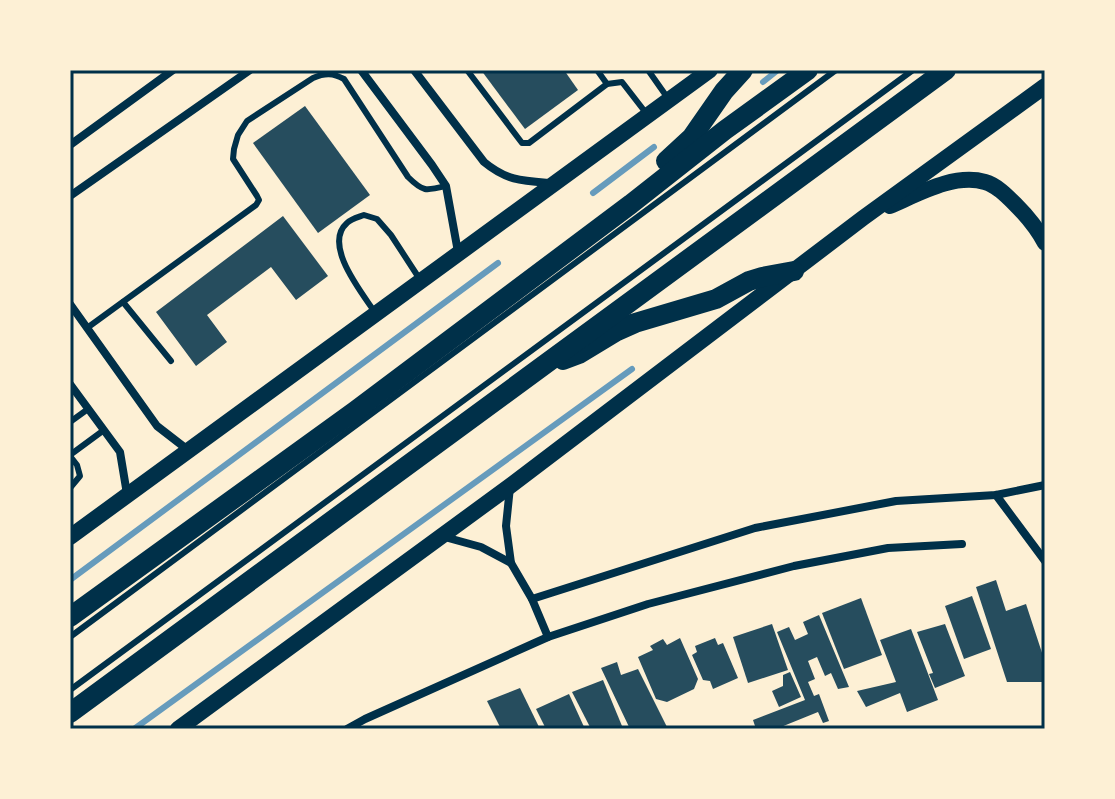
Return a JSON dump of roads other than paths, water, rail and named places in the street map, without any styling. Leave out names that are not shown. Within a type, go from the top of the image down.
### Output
[{"type":"highway","points":[[631,204],[644,183],[692,137],[743,70]]},
{"type":"highway","points":[[70,617],[355,411],[808,70]]},
{"type":"highway","points":[[70,713],[946,70]]},
{"type":"highway","points":[[543,364],[579,354],[635,323],[716,299],[749,281],[794,271]]},
{"type":"main road","points":[[70,537],[710,70]]},
{"type":"main road","points":[[178,729],[510,486],[863,218],[1045,86]]},
{"type":"main road","points":[[863,218],[932,188],[961,180],[985,182],[1003,192],[1020,209],[1045,243]]},
{"type":"street","points":[[70,145],[173,70]]},
{"type":"street","points":[[70,196],[250,70]]},
{"type":"street","points":[[361,70],[446,186],[459,254]]},
{"type":"street","points":[[414,70],[484,162],[498,174],[516,181],[556,184]]},
{"type":"street","points":[[70,304],[157,426],[188,451]]},
{"type":"street","points":[[70,384],[120,452],[127,495]]},
{"type":"street","points":[[532,599],[755,528],[896,501],[996,495],[1045,485]]},
{"type":"street","points":[[510,486],[506,526],[511,563],[532,599],[548,637]]},
{"type":"street","points":[[996,495],[1045,561]]},
{"type":"street","points":[[441,536],[481,547],[511,563]]},
{"type":"street","points":[[347,729],[548,637],[648,604],[794,566],[888,548],[962,544]]},
{"type":"lane","points":[[467,70],[522,143],[529,143],[607,84],[622,82],[648,116]]},
{"type":"lane","points":[[597,70],[607,84]]},
{"type":"lane","points":[[648,70],[669,100]]},
{"type":"lane","points":[[70,637],[836,70]]},
{"type":"lane","points":[[70,690],[913,70]]},
{"type":"lane","points":[[87,328],[256,205],[259,200],[257,196],[233,159],[238,135],[247,121],[323,74],[335,74],[344,79],[417,186],[427,191],[446,186]]},
{"type":"lane","points":[[376,314],[340,255],[340,234],[347,223],[364,215],[377,219],[421,281]]},
{"type":"lane","points":[[123,302],[171,361]]},
{"type":"lane","points":[[70,422],[88,409]]},
{"type":"lane","points":[[70,488],[80,476],[70,456],[104,430]]},
{"type":"waterway","points":[[763,82],[778,70]]},
{"type":"waterway","points":[[593,193],[654,147]]},
{"type":"waterway","points":[[70,580],[498,263]]},
{"type":"waterway","points":[[134,729],[632,369]]}]
